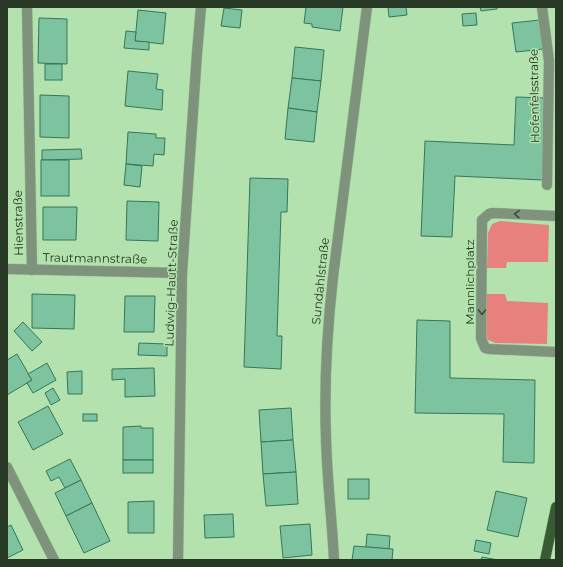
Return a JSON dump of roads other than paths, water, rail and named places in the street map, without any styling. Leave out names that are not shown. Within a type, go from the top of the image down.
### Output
[{"type":"main road","points":[[545,560],[556,508]]},
{"type":"street","name":"Hienstraße","points":[[27,7],[32,270]]},
{"type":"street","name":"Ludwig-Hautt-Straße","points":[[178,560],[182,273],[201,7]]},
{"type":"street","name":"Sundahlstraße","points":[[334,560],[326,439],[326,367],[333,277],[367,7]]},
{"type":"street","name":"Hofenfelsstraße","points":[[542,7],[549,61],[547,185]]},
{"type":"street","name":"Mannlichplatz","points":[[556,216],[492,213],[482,220],[481,338],[482,344],[485,348],[489,349],[556,352]]},
{"type":"street","name":"Trautmannstraße","points":[[7,269],[182,273]]},
{"type":"street","points":[[7,467],[54,560]]}]
